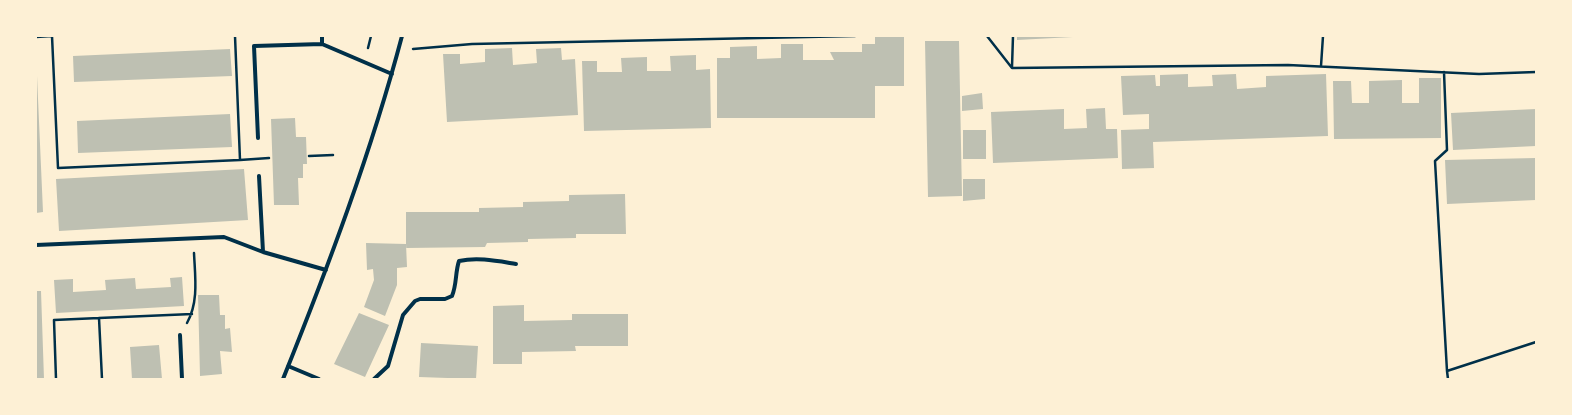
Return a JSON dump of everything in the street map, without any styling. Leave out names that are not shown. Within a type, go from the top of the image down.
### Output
[{"type":"street","points":[[322,36],[322,44]]},
{"type":"street","points":[[283,379],[326,270],[368,150],[392,74],[402,36]]},
{"type":"street","points":[[258,138],[254,46],[322,44],[392,74]]},
{"type":"street","points":[[259,176],[263,252]]},
{"type":"street","points":[[36,245],[224,237],[263,252],[326,270]]},
{"type":"street","points":[[374,379],[388,366],[403,315],[415,301],[445,299],[452,296],[455,288],[459,261],[481,259],[516,264]]},
{"type":"street","points":[[180,335],[182,379]]},
{"type":"street","points":[[288,366],[319,379]]},
{"type":"path","points":[[36,37],[52,36],[58,168],[269,158]]},
{"type":"path","points":[[234,36],[240,160]]},
{"type":"path","points":[[368,48],[371,36]]},
{"type":"path","points":[[399,50],[472,44],[855,36]]},
{"type":"path","points":[[987,36],[1012,68]]},
{"type":"path","points":[[1012,68],[1013,36]]},
{"type":"path","points":[[1321,66],[1323,36]]},
{"type":"path","points":[[1012,68],[1321,66],[1479,74],[1536,72]]},
{"type":"path","points":[[1444,72],[1447,150],[1435,161],[1448,379]]},
{"type":"path","points":[[309,156],[333,155]]},
{"type":"path","points":[[180,335],[192,314],[196,287],[193,238]]},
{"type":"path","points":[[56,379],[54,320],[192,314]]},
{"type":"path","points":[[99,318],[102,379]]},
{"type":"path","points":[[1447,371],[1536,342]]},
{"type":"building","points":[[875,36],[904,36],[904,86],[875,86],[875,118],[717,118],[717,58],[730,58],[730,47],[757,46],[757,59],[781,58],[781,44],[803,44],[803,60],[834,60],[830,52],[862,52],[862,44],[875,44]]},
{"type":"building","points":[[1017,36],[1073,36],[1073,37],[1017,40]]},
{"type":"building","points":[[925,41],[959,41],[962,196],[928,197]]},
{"type":"building","points":[[512,48],[513,65],[537,63],[536,49],[561,48],[562,60],[575,59],[578,115],[447,122],[443,54],[460,54],[460,64],[485,62],[485,49]]},
{"type":"building","points":[[230,49],[232,76],[74,82],[73,56]]},
{"type":"building","points":[[696,55],[696,70],[710,69],[711,128],[584,131],[582,61],[597,61],[597,72],[622,72],[621,58],[647,57],[647,71],[671,71],[670,56]]},
{"type":"building","points":[[1188,74],[1188,87],[1213,86],[1212,75],[1236,74],[1237,89],[1266,87],[1266,76],[1326,74],[1328,136],[1153,142],[1154,168],[1122,169],[1121,130],[1149,129],[1149,114],[1123,115],[1121,76],[1155,75],[1156,86],[1160,86],[1160,75]]},
{"type":"building","points":[[36,76],[43,212],[36,213]]},
{"type":"building","points":[[1419,78],[1441,78],[1441,138],[1334,139],[1333,81],[1351,81],[1352,103],[1369,103],[1369,81],[1402,80],[1402,103],[1419,103]]},
{"type":"building","points":[[982,93],[983,109],[962,111],[962,96]]},
{"type":"building","points":[[1105,108],[1106,129],[1117,129],[1118,158],[993,163],[991,112],[1064,109],[1064,129],[1087,128],[1086,109]]},
{"type":"building","points":[[1536,109],[1536,146],[1453,150],[1451,113]]},
{"type":"building","points":[[230,114],[232,147],[78,153],[77,121]]},
{"type":"building","points":[[295,118],[296,137],[306,137],[307,164],[303,164],[303,178],[298,178],[299,205],[274,205],[271,119]]},
{"type":"building","points":[[963,130],[986,130],[986,159],[963,159]]},
{"type":"building","points":[[1536,158],[1536,200],[1447,204],[1445,160]]},
{"type":"building","points":[[244,169],[248,220],[59,231],[56,179]]},
{"type":"building","points":[[963,179],[985,179],[985,199],[963,201]]},
{"type":"building","points":[[625,194],[626,234],[576,234],[576,238],[528,239],[528,242],[487,243],[485,247],[406,248],[406,212],[479,212],[479,208],[523,207],[523,202],[569,201],[569,195]]},
{"type":"building","points":[[366,243],[406,244],[407,267],[397,268],[397,285],[385,316],[364,307],[374,280],[373,269],[367,270]]},
{"type":"building","points":[[182,277],[184,306],[56,313],[54,280],[73,279],[73,292],[106,290],[105,280],[135,278],[136,289],[171,287],[170,278]]},
{"type":"building","points":[[36,291],[41,291],[44,379],[36,379]]},
{"type":"building","points":[[198,295],[219,295],[220,315],[225,315],[225,329],[230,328],[232,352],[220,351],[222,374],[200,376]]},
{"type":"building","points":[[524,305],[524,321],[572,320],[572,314],[628,314],[628,346],[575,346],[576,351],[522,352],[522,364],[493,364],[493,306]]},
{"type":"building","points":[[359,313],[389,325],[365,377],[334,364]]},
{"type":"building","points":[[421,343],[478,346],[476,379],[419,377]]},
{"type":"building","points":[[159,345],[162,379],[132,379],[130,347]]}]
